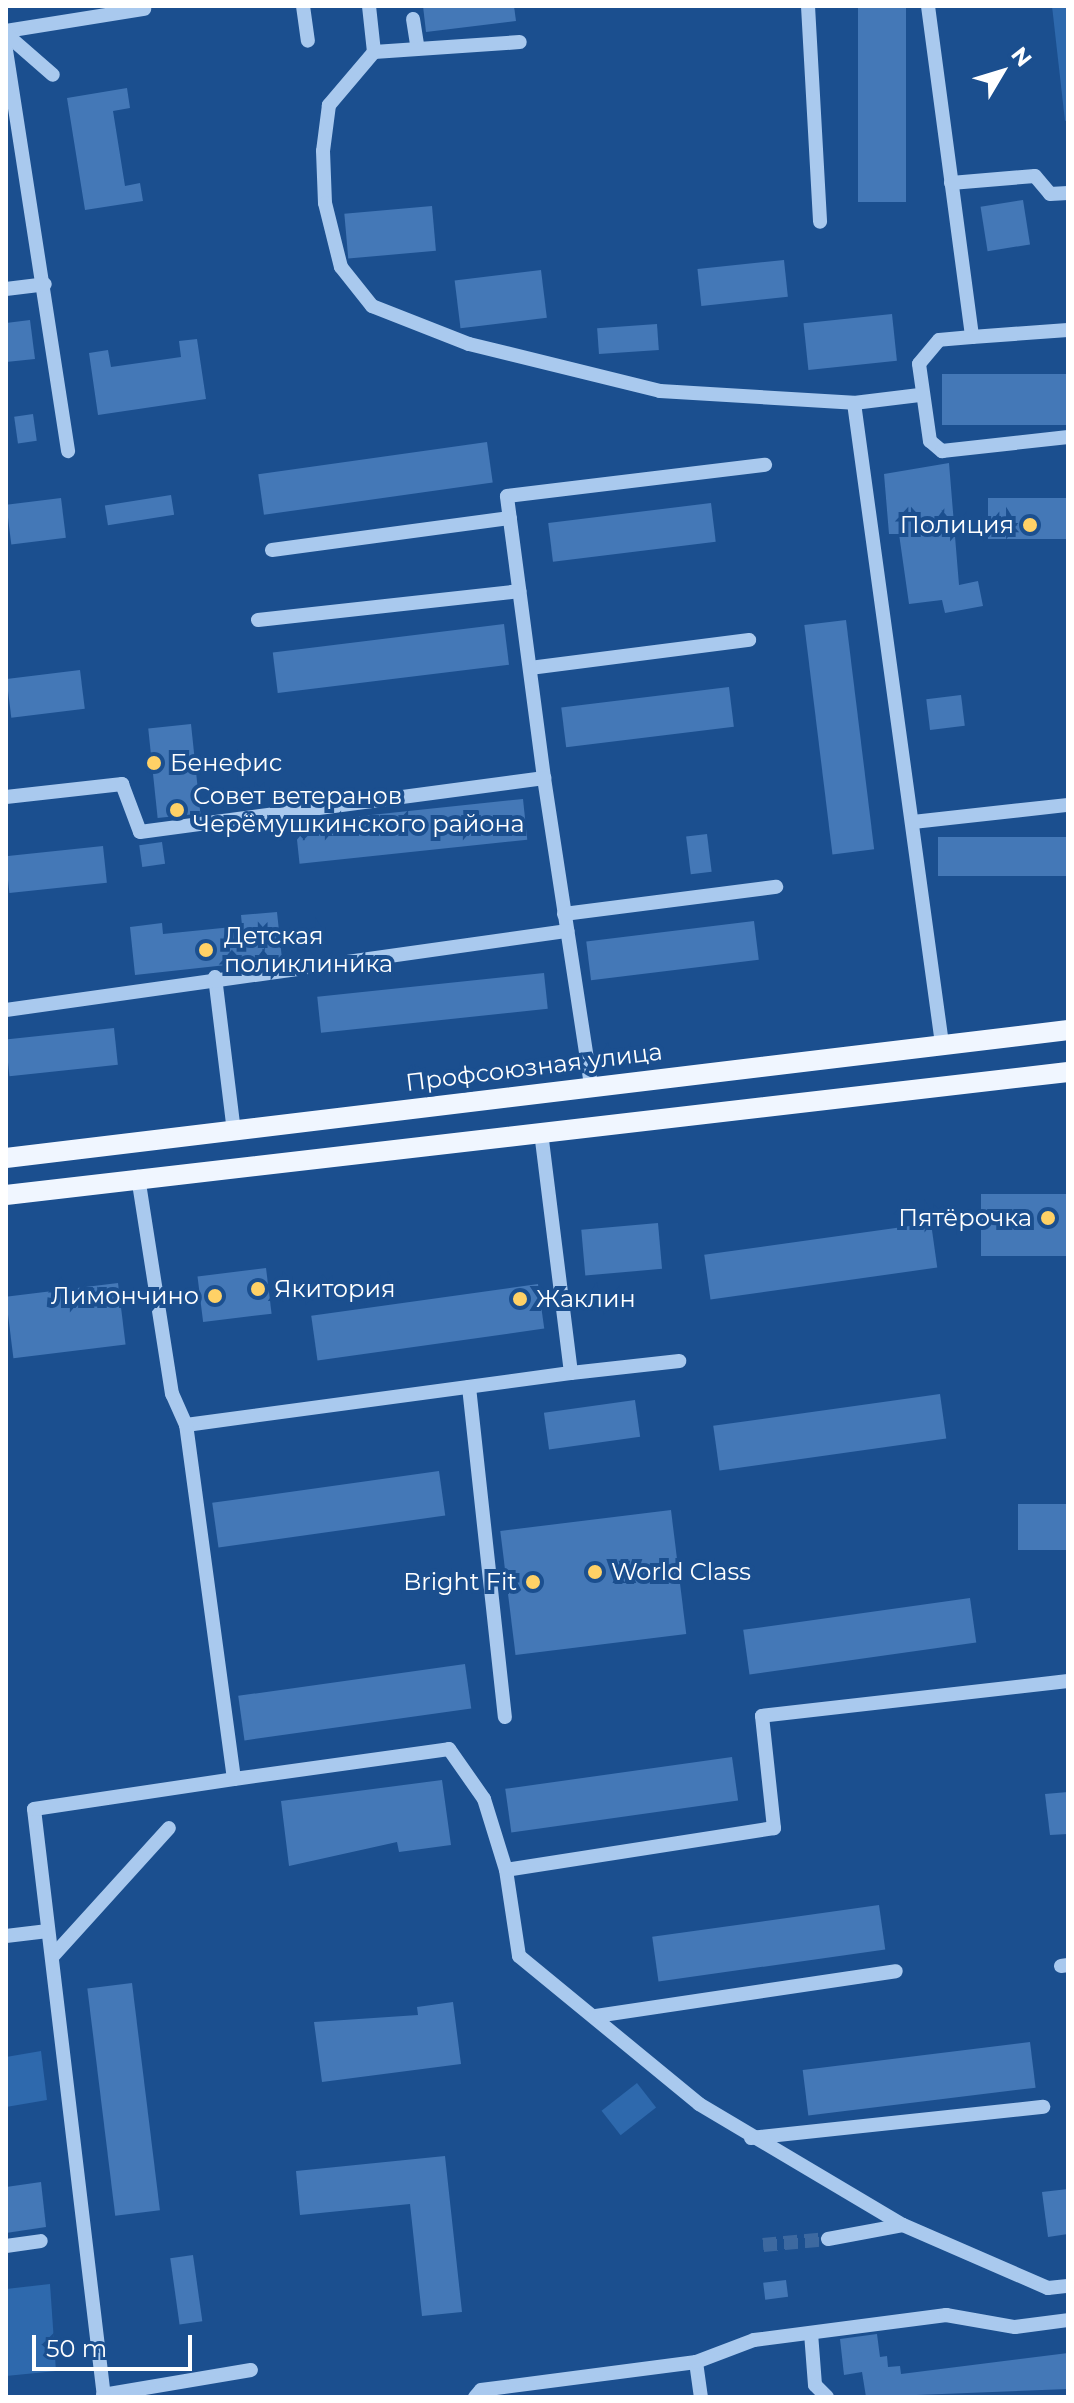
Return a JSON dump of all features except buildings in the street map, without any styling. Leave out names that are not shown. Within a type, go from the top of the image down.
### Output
[{"type":"main road","name":"Профсоюзная улица","points":[[6,1158],[234,1132],[591,1085],[1068,1030]]},
{"type":"main road","points":[[6,1195],[138,1177],[1068,1072]]},
{"type":"lane","points":[[303,6],[308,41]]},
{"type":"lane","points":[[369,6],[374,52]]},
{"type":"lane","points":[[808,6],[820,222]]},
{"type":"lane","points":[[928,6],[972,337]]},
{"type":"lane","points":[[6,33],[144,9]]},
{"type":"lane","points":[[413,19],[418,49]]},
{"type":"lane","points":[[6,33],[53,75]]},
{"type":"lane","points":[[520,42],[374,52],[329,105],[323,151],[325,203],[341,267],[372,306],[469,344],[660,391],[854,403],[920,395]]},
{"type":"lane","points":[[6,50],[45,284],[68,451]]},
{"type":"lane","points":[[951,183],[1035,176],[1050,194],[1068,193]]},
{"type":"lane","points":[[6,289],[45,284]]},
{"type":"lane","points":[[1068,330],[972,337],[928,347],[919,364],[920,395],[930,441],[942,451],[1068,437]]},
{"type":"lane","points":[[854,403],[942,1044]]},
{"type":"lane","points":[[591,1085],[544,778],[507,496],[765,465]]},
{"type":"lane","points":[[272,550],[510,518]]},
{"type":"lane","points":[[258,620],[519,591]]},
{"type":"lane","points":[[530,668],[749,640]]},
{"type":"lane","points":[[6,797],[122,784],[140,832],[544,778]]},
{"type":"lane","points":[[913,822],[1068,805]]},
{"type":"lane","points":[[564,914],[776,887]]},
{"type":"lane","points":[[6,1010],[215,977],[567,931]]},
{"type":"lane","points":[[215,977],[234,1132]]},
{"type":"lane","points":[[541,1133],[571,1373]]},
{"type":"lane","points":[[138,1177],[172,1394],[186,1425],[234,1779]]},
{"type":"lane","points":[[186,1425],[679,1361]]},
{"type":"lane","points":[[469,1387],[505,1717]]},
{"type":"lane","points":[[506,1870],[774,1828],[762,1716],[1068,1681]]},
{"type":"lane","points":[[251,2370],[104,2396],[34,1809],[449,1749],[484,1799],[506,1870],[519,1956],[750,2138],[903,2225],[1048,2288],[1068,2286]]},
{"type":"lane","points":[[52,1957],[169,1828]]},
{"type":"lane","points":[[6,1936],[48,1931]]},
{"type":"lane","points":[[596,2016],[896,1971]]},
{"type":"lane","points":[[750,2138],[1043,2107]]},
{"type":"lane","points":[[828,2239],[903,2225]]},
{"type":"lane","points":[[6,2246],[41,2241]]},
{"type":"lane","points":[[475,2397],[481,2390],[696,2362],[754,2340],[946,2315],[1015,2327],[1068,2320]]},
{"type":"lane","points":[[811,2333],[815,2385],[827,2397]]},
{"type":"lane","points":[[696,2362],[701,2397]]},
{"type":"shaded area","points":[[1052,6],[1068,6],[1068,120],[1065,121]]},
{"type":"shaded area","points":[[41,2051],[47,2100],[6,2107],[6,2057]]},
{"type":"shaded area","points":[[637,2083],[656,2107],[621,2135],[602,2111]]},
{"type":"shaded area","points":[[50,2284],[56,2371],[6,2376],[6,2289]]},
{"type":"tunnel","points":[[763,2245],[828,2239]]},
{"type":"place","name":"Полиция","points":[[1030,525]]},
{"type":"place","name":"Бенефис","points":[[154,763]]},
{"type":"place","name":"Совет ветеранов Черёмушкинского района","points":[[177,810]]},
{"type":"place","name":"Детская поликлиника","points":[[206,950]]},
{"type":"place","name":"Пятёрочка","points":[[1048,1218]]},
{"type":"place","name":"Якитория","points":[[258,1289]]},
{"type":"place","name":"Лимончино","points":[[215,1296]]},
{"type":"place","name":"Жаклин","points":[[520,1299]]},
{"type":"place","name":"World Class","points":[[595,1572]]},
{"type":"place","name":"Bright Fit","points":[[533,1582]]}]
